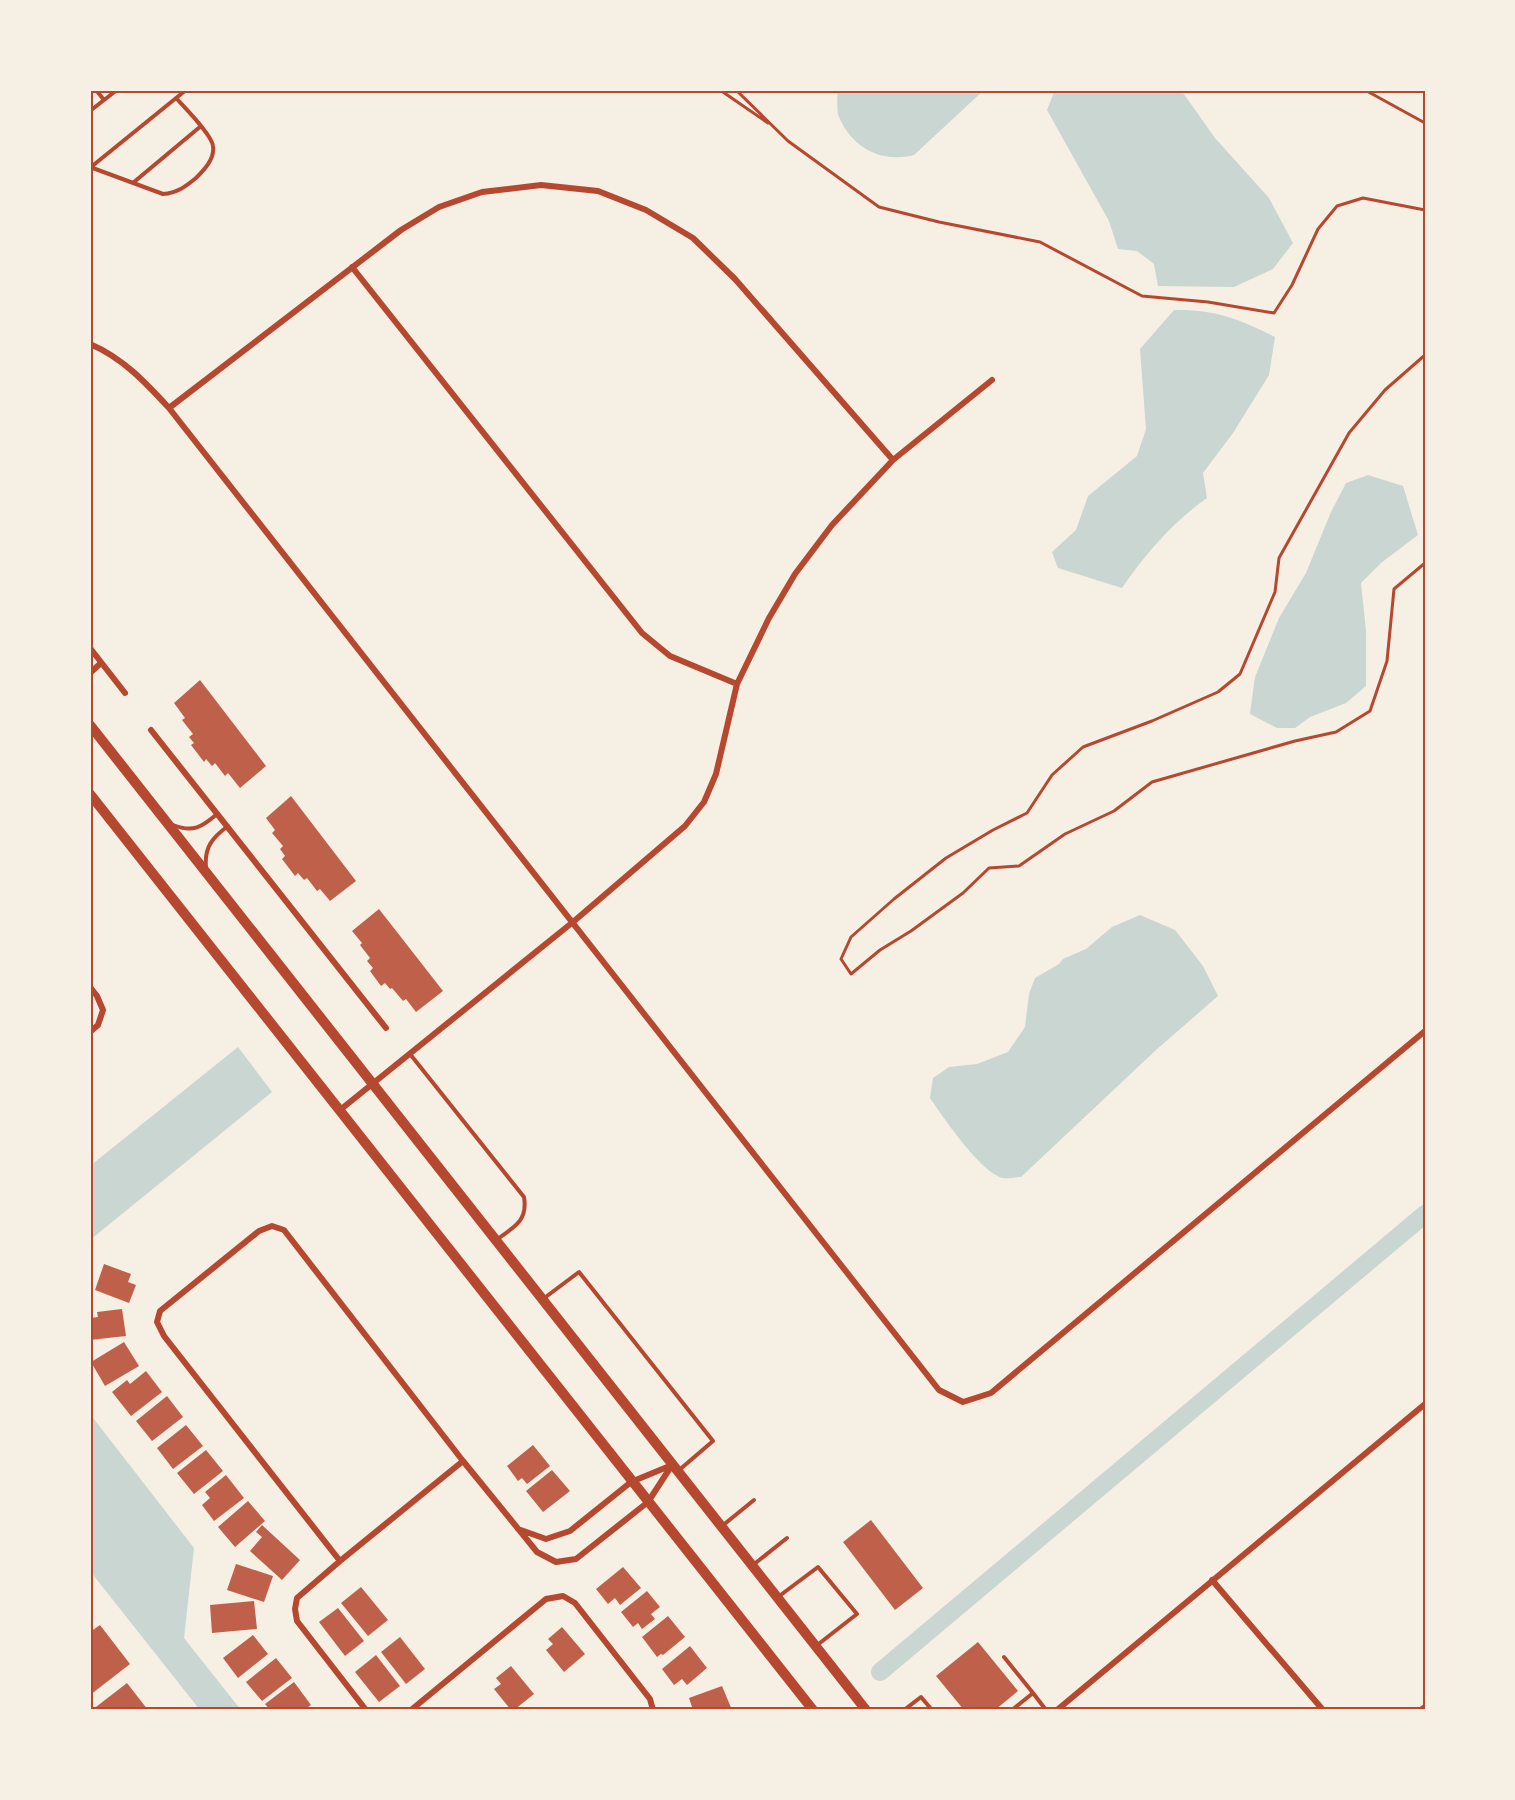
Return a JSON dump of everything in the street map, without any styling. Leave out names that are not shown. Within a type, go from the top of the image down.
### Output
[{"type":"main road","points":[[90,725],[866,1710]]},
{"type":"main road","points":[[90,794],[813,1710]]},
{"type":"street","points":[[169,408],[401,230],[439,207],[482,192],[541,185],[598,191],[646,210],[693,238],[735,279],[893,460]]},
{"type":"street","points":[[352,267],[642,633],[670,656],[737,684]]},
{"type":"street","points":[[90,344],[103,350],[139,375],[169,408],[939,1390],[963,1402],[991,1393],[1425,1031]]},
{"type":"street","points":[[340,1110],[573,922],[685,826],[704,802],[717,774],[737,684],[769,618],[795,574],[832,525],[893,460],[992,380]]},
{"type":"street","points":[[90,648],[125,693]]},
{"type":"street","points":[[90,673],[101,663]]},
{"type":"street","points":[[151,730],[386,1028]]},
{"type":"street","points":[[90,987],[103,1010],[98,1025],[90,1032]]},
{"type":"street","points":[[340,1561],[164,1336],[157,1322],[160,1311],[259,1231],[272,1226],[284,1230],[463,1461],[537,1552],[556,1562],[576,1559],[648,1502],[675,1468]]},
{"type":"street","points":[[1057,1710],[1425,1404]]},
{"type":"street","points":[[366,1710],[297,1621],[295,1609],[297,1598],[463,1461]]},
{"type":"street","points":[[518,1528],[546,1539],[570,1531],[632,1482],[675,1468]]},
{"type":"street","points":[[1212,1580],[1323,1710]]},
{"type":"street","points":[[411,1710],[546,1599],[563,1596],[575,1604],[602,1638],[650,1699],[653,1710]]},
{"type":"street","points":[[1421,1710],[1425,1707]]},
{"type":"lane","points":[[96,90],[104,100]]},
{"type":"lane","points":[[90,111],[117,90]]},
{"type":"lane","points":[[90,167],[186,90]]},
{"type":"lane","points":[[90,167],[163,194],[175,193],[188,185],[206,168],[213,153],[214,144],[177,99]]},
{"type":"lane","points":[[133,183],[201,126]]},
{"type":"lane","points":[[167,823],[185,830],[194,829],[206,824],[218,814]]},
{"type":"lane","points":[[207,873],[205,858],[208,846],[215,836],[228,826]]},
{"type":"lane","points":[[410,1054],[524,1197],[526,1208],[522,1219],[496,1240]]},
{"type":"lane","points":[[543,1300],[579,1272],[714,1441],[675,1468]]},
{"type":"lane","points":[[721,1527],[754,1500]]},
{"type":"lane","points":[[752,1566],[788,1538]]},
{"type":"lane","points":[[777,1598],[818,1567],[857,1614],[816,1646]]},
{"type":"lane","points":[[1004,1657],[1046,1710]]},
{"type":"lane","points":[[1012,1710],[1033,1694]]},
{"type":"lane","points":[[904,1710],[921,1697],[932,1710]]},
{"type":"path","points":[[720,90],[774,127]]},
{"type":"path","points":[[736,90],[788,141],[879,207],[939,222],[1040,242],[1142,296],[1208,302],[1274,313],[1292,285],[1318,229],[1337,206],[1363,198],[1425,210]]},
{"type":"path","points":[[1365,90],[1425,123]]},
{"type":"path","points":[[1425,355],[1385,390],[1349,433],[1279,558],[1275,592],[1240,674],[1218,692],[1152,722],[1083,747],[1052,775],[1027,813],[946,858],[851,937],[841,959],[851,974],[880,950],[911,932],[963,893],[989,868],[1019,866],[1065,834],[1114,811],[1152,782],[1295,741],[1336,732],[1370,711],[1387,661],[1394,589],[1425,563]]},
{"type":"shaded area","points":[[838,90],[984,90],[914,155],[893,157],[874,153],[850,136],[838,114]]},
{"type":"shaded area","points":[[1055,90],[1181,90],[1215,138],[1269,198],[1293,243],[1273,269],[1234,287],[1158,286],[1154,264],[1137,251],[1118,249],[1109,221],[1047,110]]},
{"type":"shaded area","points":[[1174,310],[1202,311],[1226,316],[1275,337],[1269,375],[1233,433],[1203,473],[1207,498],[1160,539],[1122,588],[1058,568],[1052,552],[1076,530],[1088,496],[1137,456],[1146,429],[1140,349]]},
{"type":"shaded area","points":[[1368,475],[1403,486],[1418,535],[1381,563],[1361,583],[1366,631],[1366,686],[1346,703],[1310,717],[1295,728],[1277,728],[1250,714],[1255,677],[1279,618],[1306,573],[1331,512],[1346,483]]},
{"type":"shaded area","points":[[1140,915],[1175,930],[1203,966],[1218,996],[1156,1050],[1021,1177],[1003,1178],[994,1174],[963,1143],[930,1098],[933,1078],[949,1067],[977,1064],[1008,1052],[1025,1027],[1029,994],[1035,978],[1059,964],[1063,959],[1086,949],[1112,927]]},
{"type":"shaded area","points":[[238,1047],[272,1092],[90,1240],[90,1166]]},
{"type":"shaded area","points":[[90,1414],[194,1548],[184,1638],[241,1710],[200,1710],[90,1571]]},
{"type":"building","points":[[200,680],[266,766],[240,788],[228,773],[225,776],[215,763],[212,766],[206,759],[204,762],[191,745],[194,743],[189,737],[193,734],[182,720],[185,718],[174,703]]},
{"type":"building","points":[[291,796],[356,881],[330,901],[320,889],[317,891],[307,878],[304,880],[298,873],[295,876],[282,859],[285,856],[280,849],[283,846],[272,833],[275,830],[266,818]]},
{"type":"building","points":[[379,909],[443,991],[416,1012],[406,999],[403,1001],[392,988],[390,989],[385,983],[381,986],[370,971],[373,968],[367,961],[370,958],[352,931]]},
{"type":"building","points":[[104,1264],[131,1274],[128,1282],[136,1285],[129,1303],[95,1290]]},
{"type":"building","points":[[122,1309],[126,1336],[90,1340],[90,1318],[98,1317],[97,1312]]},
{"type":"building","points":[[124,1342],[139,1366],[105,1386],[91,1362]]},
{"type":"building","points":[[146,1371],[162,1392],[131,1416],[112,1392],[127,1380],[130,1384]]},
{"type":"building","points":[[167,1396],[183,1417],[152,1441],[136,1421]]},
{"type":"building","points":[[186,1425],[203,1446],[173,1469],[157,1448]]},
{"type":"building","points":[[533,1445],[550,1466],[527,1484],[522,1478],[518,1481],[507,1466]]},
{"type":"building","points":[[206,1450],[223,1471],[194,1494],[177,1473]]},
{"type":"building","points":[[552,1470],[570,1491],[543,1512],[526,1491]]},
{"type":"building","points":[[226,1475],[244,1498],[214,1521],[202,1505],[210,1498],[205,1492]]},
{"type":"building","points":[[248,1501],[265,1521],[235,1547],[218,1527]]},
{"type":"building","points":[[871,1520],[923,1588],[895,1610],[843,1542]]},
{"type":"building","points":[[262,1525],[300,1560],[282,1580],[250,1551],[262,1537],[256,1532]]},
{"type":"building","points":[[236,1564],[273,1576],[264,1602],[227,1590]]},
{"type":"building","points":[[623,1567],[641,1588],[620,1605],[615,1598],[608,1604],[596,1589]]},
{"type":"building","points":[[361,1587],[388,1620],[368,1636],[341,1603]]},
{"type":"building","points":[[647,1591],[660,1607],[651,1614],[655,1619],[642,1629],[638,1623],[633,1627],[621,1612]]},
{"type":"building","points":[[254,1601],[257,1629],[212,1633],[210,1605]]},
{"type":"building","points":[[338,1608],[364,1641],[345,1656],[319,1622]]},
{"type":"building","points":[[668,1616],[685,1637],[663,1655],[657,1657],[642,1637]]},
{"type":"building","points":[[100,1625],[130,1664],[90,1695],[90,1632]]},
{"type":"building","points":[[562,1627],[585,1654],[564,1672],[546,1650],[553,1644],[548,1639]]},
{"type":"building","points":[[253,1635],[268,1654],[238,1678],[223,1658]]},
{"type":"building","points":[[400,1637],[425,1669],[406,1684],[381,1652]]},
{"type":"building","points":[[978,1642],[1018,1691],[995,1710],[964,1710],[936,1676]]},
{"type":"building","points":[[690,1646],[707,1668],[687,1685],[682,1679],[674,1685],[662,1669]]},
{"type":"building","points":[[376,1655],[400,1686],[379,1702],[355,1672]]},
{"type":"building","points":[[276,1658],[292,1678],[262,1701],[246,1682]]},
{"type":"building","points":[[511,1666],[534,1694],[514,1710],[511,1710],[494,1689],[501,1684],[496,1678]]},
{"type":"building","points":[[294,1682],[311,1705],[304,1710],[270,1710],[265,1704]]},
{"type":"building","points":[[127,1683],[148,1710],[92,1710]]},
{"type":"building","points":[[722,1686],[732,1710],[693,1710],[689,1698]]},
{"type":"waterway","points":[[880,1672],[1425,1214]]}]
